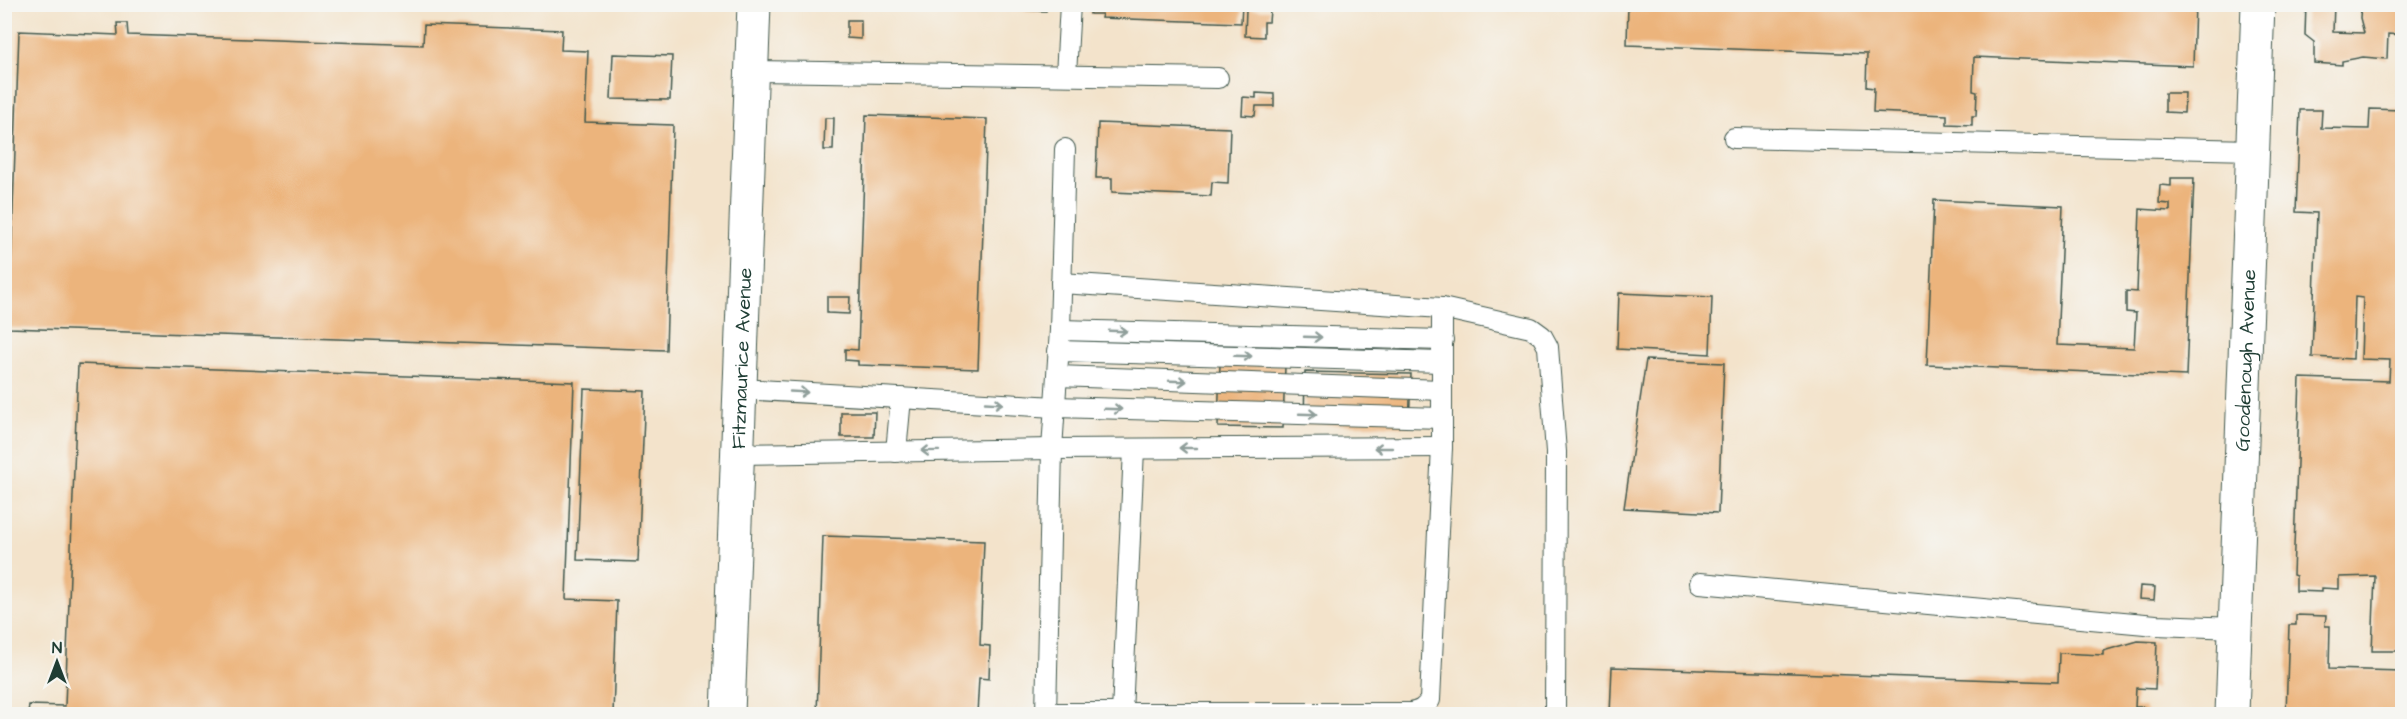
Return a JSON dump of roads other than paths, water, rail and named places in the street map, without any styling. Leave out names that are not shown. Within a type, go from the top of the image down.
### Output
[{"type":"street","name":"Fitzmaurice Avenue","points":[[728,714],[754,4]]},
{"type":"street","name":"Goodenough Avenue","points":[[2232,714],[2258,4]]},
{"type":"lane","points":[[1066,75],[1070,4]]},
{"type":"lane","points":[[752,71],[1218,78]]},
{"type":"lane","points":[[1734,138],[2252,150]]},
{"type":"lane","points":[[1065,149],[1060,330],[1052,449],[1046,714],[1410,713],[1420,711],[1426,706],[1430,700],[1442,447],[1442,308]]},
{"type":"lane","points":[[1061,283],[1442,308],[1532,328],[1542,336],[1548,347],[1556,452],[1555,714]]},
{"type":"lane","points":[[1060,330],[1443,340]]},
{"type":"lane","points":[[1058,351],[1443,362]]},
{"type":"lane","points":[[1057,376],[1442,390]]},
{"type":"lane","points":[[741,389],[1055,407],[1442,418]]},
{"type":"lane","points":[[896,452],[901,398]]},
{"type":"lane","points":[[738,454],[1052,449],[1442,447]]},
{"type":"lane","points":[[1122,713],[1134,449]]},
{"type":"lane","points":[[1700,583],[2156,625],[2236,628]]}]
